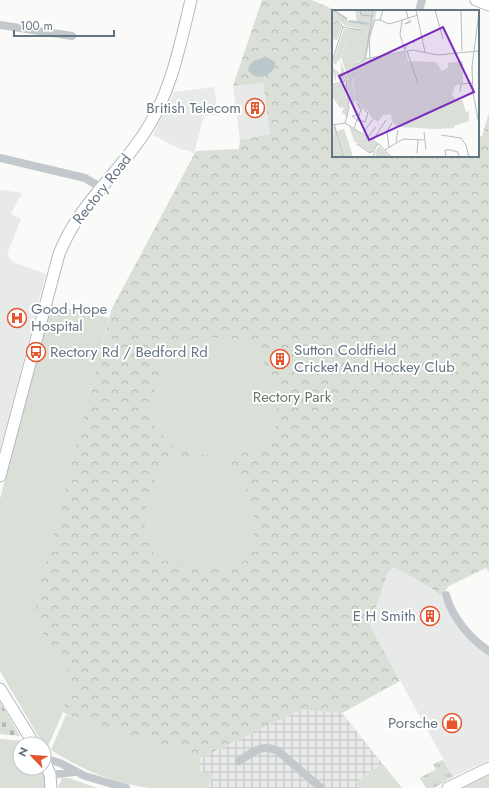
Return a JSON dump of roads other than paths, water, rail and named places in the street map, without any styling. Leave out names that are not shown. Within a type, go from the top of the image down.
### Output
[{"type":"street","name":"Rectory Road","points":[[0,476],[59,254],[72,224],[100,187],[131,152],[157,112],[169,83],[191,0]]},
{"type":"street","points":[[419,10],[422,0]]},
{"type":"street","points":[[476,0],[489,5]]},
{"type":"street","points":[[0,25],[72,36]]},
{"type":"street","points":[[0,158],[85,178],[100,187]]},
{"type":"street","points":[[446,595],[449,605],[465,629],[489,651]]},
{"type":"street","points":[[0,689],[29,736]]},
{"type":"street","points":[[239,761],[261,748],[271,748],[278,751],[321,788]]},
{"type":"street","points":[[52,760],[60,762],[74,772],[126,788]]},
{"type":"street","points":[[448,788],[489,768]]},
{"type":"street","points":[[52,775],[74,772]]},
{"type":"street","points":[[50,776],[52,788]]},
{"type":"place","name":"British Telecom","points":[[255,108]]},
{"type":"place","name":"Good Hope Hospital","points":[[17,318]]},
{"type":"place","name":"Rectory Rd / Bedford Rd","points":[[36,352]]},
{"type":"place","name":"Sutton Coldfield Cricket And Hockey Club","points":[[280,359]]},
{"type":"place","name":"E H Smith","points":[[430,616]]},
{"type":"place","name":"Porsche","points":[[452,723]]},
{"type":"park label","name":"Rectory Park","points":[[292,397]]}]
